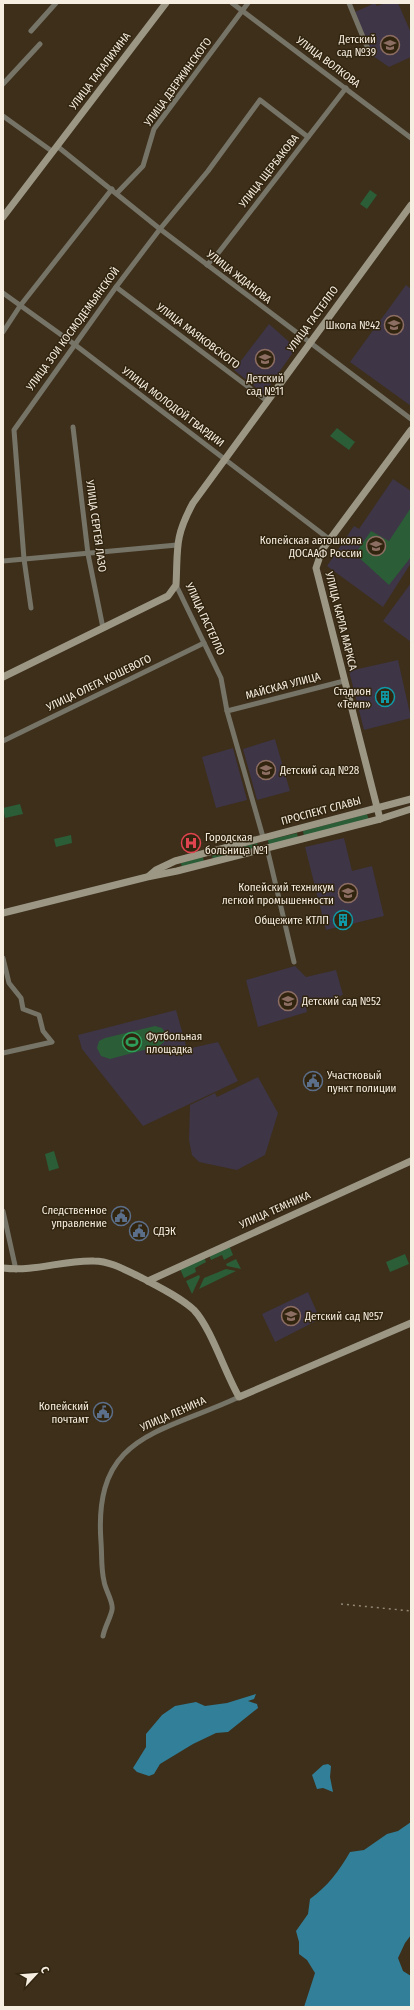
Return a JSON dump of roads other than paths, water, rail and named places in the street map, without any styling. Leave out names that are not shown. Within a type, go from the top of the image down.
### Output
[{"type":"street","points":[[31,31],[56,3]]},
{"type":"street","name":"УЛИЦА ТАЛАЛИХИНА","points":[[3,217],[166,3]]},
{"type":"street","name":"УЛИЦА ВОЛКОВА","points":[[232,3],[411,138]]},
{"type":"street","name":"УЛИЦА ДЗЕРЖИНСКОГО","points":[[117,193],[143,166],[154,129],[248,3]]},
{"type":"street","points":[[348,3],[370,54]]},
{"type":"street","points":[[3,84],[40,44]]},
{"type":"street","name":"УЛИЦА ЩЕРБАКОВА","points":[[207,264],[219,252],[346,88]]},
{"type":"street","name":"УЛИЦА ЗОИ КОСМОДЕМЬЯНСКОЙ","points":[[31,608],[24,559],[14,430],[116,286],[160,229],[208,171],[260,100],[308,137]]},
{"type":"street","points":[[3,116],[52,152]]},
{"type":"street","name":"УЛИЦА ЖДАНОВА","points":[[57,146],[160,229],[411,419]]},
{"type":"street","points":[[3,332],[20,306],[112,189]]},
{"type":"street","name":"УЛИЦА ГАСТЕЛЛО","points":[[294,962],[267,848],[227,711],[221,678],[176,586],[177,545],[183,522],[193,503],[411,204]]},
{"type":"street","name":"УЛИЦА МАЯКОВСКОГО","points":[[116,286],[267,402]]},
{"type":"street","name":"УЛИЦА МОЛОДОЙ ГВАРДИИ","points":[[3,293],[74,344],[329,539]]},
{"type":"street","name":"УЛИЦА СЕРГЕЯ ЛАЗО","points":[[73,427],[88,554],[103,628]]},
{"type":"street","name":"УЛИЦА КАРЛА МАРКСА","points":[[380,819],[317,576],[318,559],[329,539],[411,430]]},
{"type":"street","points":[[3,561],[177,545]]},
{"type":"street","points":[[3,677],[168,596],[176,586]]},
{"type":"street","name":"УЛИЦА ОЛЕГА КОШЕВОГО","points":[[3,741],[204,643]]},
{"type":"street","name":"МАЙСКАЯ УЛИЦА","points":[[227,711],[344,681]]},
{"type":"street","points":[[409,800],[411,810]]},
{"type":"street","name":"ПРОСПЕКТ СЛАВЫ","points":[[147,877],[156,870],[176,860],[409,800]]},
{"type":"street","name":"ПРОСПЕКТ СЛАВЫ","points":[[3,913],[147,877],[177,872],[411,810]]},
{"type":"street","points":[[300,828],[303,839]]},
{"type":"street","points":[[3,958],[9,983],[21,998],[23,1009],[39,1015],[43,1031],[52,1042],[3,1053]]},
{"type":"street","name":"УЛИЦА ТЕМНИКА","points":[[148,1282],[411,1161]]},
{"type":"street","points":[[3,1210],[16,1270]]},
{"type":"street","points":[[3,1268],[16,1270],[36,1269],[95,1261],[115,1265],[148,1282],[179,1299],[194,1311],[203,1324],[239,1397]]},
{"type":"street","name":"УЛИЦА ЛЕНИНА","points":[[103,1636],[105,1624],[112,1608],[103,1581],[100,1510],[105,1485],[117,1462],[136,1443],[159,1431],[411,1323]]},
{"type":"water","points":[[256,1694],[254,1699],[248,1701],[257,1704],[258,1708],[228,1732],[216,1733],[193,1744],[160,1764],[154,1774],[149,1776],[137,1772],[133,1768],[146,1747],[146,1734],[162,1715],[175,1706],[196,1702],[205,1706],[227,1703]]},
{"type":"water","points":[[328,1764],[331,1766],[330,1777],[333,1792],[323,1788],[317,1789],[312,1775],[323,1765]]},
{"type":"water","points":[[411,1822],[411,1935],[405,1943],[398,1958],[403,1971],[411,1976],[411,2007],[304,2007],[315,1973],[307,1960],[299,1954],[299,1942],[296,1931],[308,1914],[310,1899],[333,1878],[350,1852],[364,1850],[387,1834],[398,1831]]},
{"type":"railway","points":[[341,1604],[411,1611]]},
{"type":"place","name":"Детский сад №39","points":[[390,45]]},
{"type":"place","name":"Школа №42","points":[[394,325]]},
{"type":"place","name":"Детский сад №11","points":[[265,359]]},
{"type":"place","name":"Копейская автошкола ДОСААФ России","points":[[376,546]]},
{"type":"place","name":"Стадион «Темп»","points":[[385,697]]},
{"type":"place","name":"Детский сад №28","points":[[266,770]]},
{"type":"place","name":"Городская больница №1","points":[[191,843]]},
{"type":"place","name":"Копейский техникум легкой промышенности","points":[[348,893]]},
{"type":"place","name":"Общежите КТЛП","points":[[343,920]]},
{"type":"place","name":"Детский сад №52","points":[[288,1001]]},
{"type":"place","name":"Футбольная площадка","points":[[132,1042]]},
{"type":"place","name":"Участковый пункт полиции","points":[[313,1081]]},
{"type":"place","name":"Следственное управление","points":[[121,1216]]},
{"type":"place","name":"СДЭК","points":[[139,1231]]},
{"type":"place","name":"Детский сад №57","points":[[291,1316]]},
{"type":"place","name":"Копейский почтамт","points":[[103,1412]]}]
